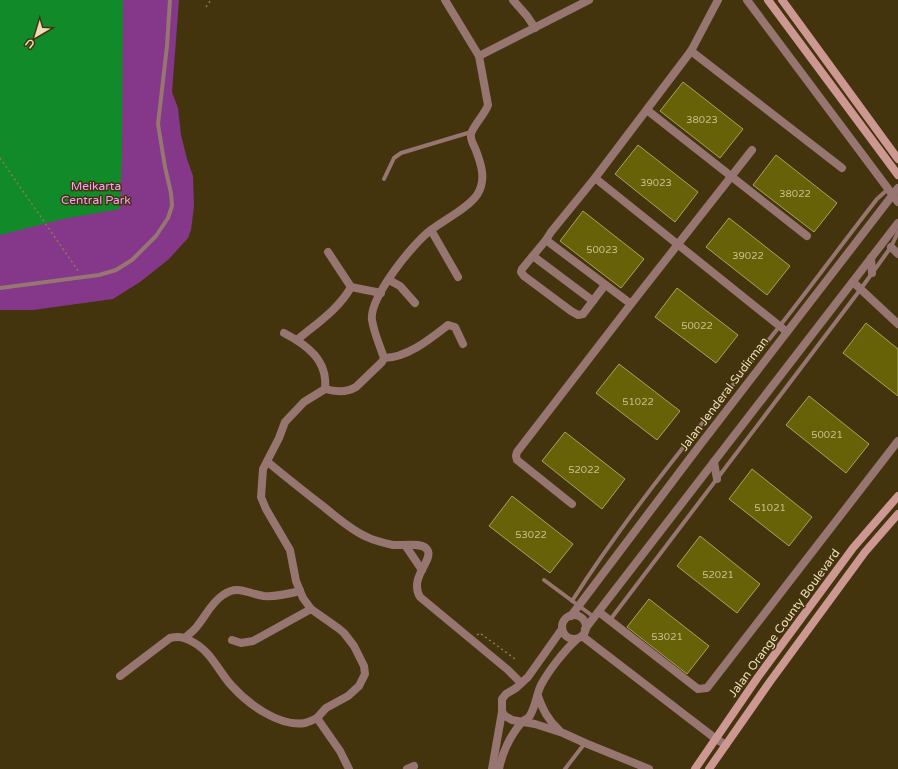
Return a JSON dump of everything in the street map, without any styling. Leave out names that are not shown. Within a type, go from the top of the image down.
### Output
[{"type":"main road","points":[[768,0],[898,176]]},
{"type":"main road","points":[[782,0],[898,159]]},
{"type":"main road","name":"Jalan Orange County Boulevard","points":[[695,769],[758,677],[853,548],[898,496]]},
{"type":"main road","name":"Jalan Orange County Boulevard","points":[[709,769],[769,683],[861,558],[898,514]]},
{"type":"street","points":[[120,676],[170,638],[178,636],[199,645],[207,651],[243,698],[273,717],[288,722],[307,723],[317,718],[326,708],[353,692],[359,686],[365,674],[364,666],[354,646],[348,638],[338,628],[311,609],[303,598],[296,581],[290,550],[264,504],[262,497],[263,474],[266,461],[279,438],[285,422],[304,402],[325,389],[337,392],[351,390],[379,367],[384,358],[372,320],[373,312],[381,293],[396,267],[422,237],[469,203],[477,195],[482,186],[482,167],[472,141],[471,132],[488,105],[479,56],[445,0]]},
{"type":"street","points":[[513,0],[535,28]]},
{"type":"street","points":[[479,56],[589,0]]},
{"type":"street","points":[[605,285],[583,314],[578,315],[524,276],[521,272],[692,51],[718,0]]},
{"type":"street","points":[[746,0],[893,196]]},
{"type":"street","points":[[692,51],[842,168]]},
{"type":"street","points":[[647,110],[807,236]]},
{"type":"street","points":[[572,504],[517,460],[517,452],[752,150]]},
{"type":"street","points":[[595,178],[787,332]]},
{"type":"street","name":"Jalan Jenderal Sudirman","points":[[571,616],[575,603],[898,188]]},
{"type":"street","points":[[499,769],[501,759],[516,730],[523,721],[528,718],[546,678],[569,646],[597,615],[898,223]]},
{"type":"street","points":[[431,230],[458,277]]},
{"type":"street","points":[[546,240],[631,304]]},
{"type":"street","points":[[892,247],[898,254]]},
{"type":"street","points":[[328,252],[351,287],[381,293]]},
{"type":"street","points":[[533,256],[593,301]]},
{"type":"street","points":[[871,258],[872,273]]},
{"type":"street","points":[[389,280],[400,286],[415,303]]},
{"type":"street","points":[[853,282],[898,324]]},
{"type":"street","points":[[297,340],[337,306],[346,297],[351,287]]},
{"type":"street","points":[[384,358],[393,358],[418,346],[448,325],[455,328],[463,344]]},
{"type":"street","points":[[284,333],[297,340],[322,364],[326,379],[325,389]]},
{"type":"street","points":[[597,615],[610,620],[698,689],[707,688],[898,441]]},
{"type":"street","points":[[714,462],[717,479]]},
{"type":"street","points":[[269,463],[360,534],[374,540],[395,545],[424,546],[428,551],[428,556],[417,579],[416,592],[522,683]]},
{"type":"street","points":[[404,545],[422,570]]},
{"type":"street","points":[[185,638],[197,627],[213,604],[223,595],[234,589],[263,596],[278,596],[300,592]]},
{"type":"street","points":[[232,640],[241,643],[253,641],[311,609]]},
{"type":"street","points":[[492,769],[502,712],[502,699],[506,694],[522,683],[534,670],[562,629],[563,623],[566,619],[571,616],[577,616],[585,623],[581,634],[572,639],[567,637],[562,629]]},
{"type":"street","points":[[581,634],[716,739],[726,745]]},
{"type":"street","points":[[538,694],[543,712],[551,723],[563,733]]},
{"type":"street","points":[[502,712],[508,718],[563,733],[649,769]]},
{"type":"street","points":[[317,718],[340,751],[350,769]]},
{"type":"lane","points":[[0,288],[80,278],[116,270],[132,260],[156,236],[168,218],[172,206],[171,193],[158,124],[167,46],[170,0]]},
{"type":"lane","points":[[384,179],[394,158],[401,153],[471,132]]},
{"type":"lane","points":[[575,603],[596,564],[669,466],[780,326],[821,270],[877,199],[893,196]]},
{"type":"lane","points":[[610,620],[892,247],[898,232]]},
{"type":"lane","points":[[544,580],[575,603],[597,615]]},
{"type":"lane","points":[[565,769],[585,743]]},
{"type":"path","points":[[206,7],[211,0]]},
{"type":"path","points":[[0,158],[49,227],[79,272],[80,278]]},
{"type":"path","points":[[472,641],[480,633],[515,659]]},
{"type":"green space","name":"Meikarta Central Park","points":[[0,0],[179,0],[172,92],[178,108],[181,135],[193,176],[194,206],[191,230],[188,238],[169,259],[140,282],[113,299],[33,310],[0,310]]},
{"type":"shaded area","points":[[0,0],[123,0],[120,209],[63,219],[0,235]]},
{"type":"building","points":[[683,82],[743,129],[720,158],[660,111]]},
{"type":"building","points":[[638,145],[698,192],[675,222],[615,174]]},
{"type":"building","points":[[776,155],[837,203],[814,232],[753,185]]},
{"type":"building","points":[[583,211],[644,259],[621,288],[560,241]]},
{"type":"building","points":[[729,218],[790,266],[767,295],[706,247]]},
{"type":"building","points":[[677,288],[738,335],[716,363],[655,317]]},
{"type":"building","points":[[866,323],[898,349],[898,396],[843,353]]},
{"type":"building","points":[[619,364],[680,411],[657,440],[596,393]]},
{"type":"building","points":[[809,396],[869,444],[846,473],[786,425]]},
{"type":"building","points":[[565,432],[625,479],[602,509],[542,461]]},
{"type":"building","points":[[752,469],[812,517],[789,546],[729,499]]},
{"type":"building","points":[[512,496],[573,544],[550,573],[489,526]]},
{"type":"building","points":[[700,536],[760,584],[737,613],[677,566]]},
{"type":"building","points":[[649,599],[709,646],[687,674],[627,627]]}]
